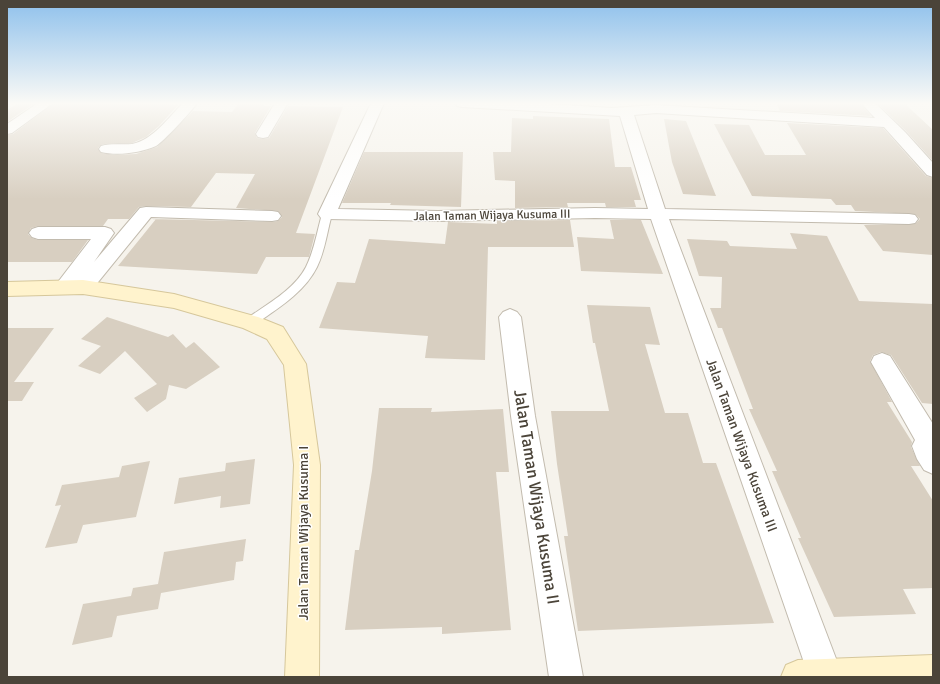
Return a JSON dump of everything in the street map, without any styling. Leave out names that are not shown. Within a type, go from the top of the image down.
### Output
[{"type":"street","points":[[106,149],[134,148],[152,142],[159,135]]},
{"type":"street","points":[[327,214],[363,135]]},
{"type":"street","name":"Jalan Taman Wijaya Kusuma III","points":[[641,135],[658,214],[816,677]]},
{"type":"street","points":[[900,135],[933,172]]},
{"type":"street","points":[[74,287],[146,212],[272,216]]},
{"type":"street","name":"Jalan Taman Wijaya Kusuma III","points":[[327,214],[438,216],[595,213],[658,214]]},
{"type":"street","points":[[658,214],[909,219]]},
{"type":"street","points":[[38,233],[104,233],[74,287]]},
{"type":"street","name":"Jalan Taman Wijaya Kusuma I","points":[[7,289],[74,287],[174,302],[250,322],[275,333],[295,364],[307,465],[302,677]]},
{"type":"street","name":"Jalan Taman Wijaya Kusuma II","points":[[510,317],[523,416],[566,677]]},
{"type":"street","points":[[882,362],[932,449]]},
{"type":"street","points":[[816,677],[933,672]]},
{"type":"lane","points":[[250,322],[294,289],[309,272],[314,261],[327,214]]},
{"type":"building","points":[[7,135],[148,135],[132,143],[104,144],[98,148],[101,153],[114,155],[136,154],[157,147],[169,135],[256,135],[257,138],[263,139],[269,138],[271,135],[333,135],[296,233],[315,234],[309,257],[266,257],[257,274],[118,266],[156,219],[272,222],[278,221],[282,217],[278,211],[236,208],[255,174],[216,173],[191,207],[139,207],[129,219],[108,219],[103,226],[38,226],[31,228],[28,234],[32,238],[38,240],[88,240],[72,262],[7,262]]},
{"type":"building","points":[[512,135],[611,135],[615,167],[631,167],[641,200],[634,200],[636,207],[606,207],[605,203],[567,203],[568,207],[515,208],[515,181],[495,180],[493,152],[511,152]]},
{"type":"building","points":[[667,135],[692,135],[716,196],[683,194],[672,162]]},
{"type":"building","points":[[720,135],[754,135],[765,155],[806,155],[794,135],[889,135],[926,176],[933,178],[933,255],[883,251],[864,225],[915,224],[920,219],[915,214],[855,211],[851,205],[836,205],[831,199],[752,196]]},
{"type":"building","points":[[910,135],[933,135],[933,161]]},
{"type":"building","points":[[364,152],[463,152],[461,207],[390,205],[391,203],[342,203]]},
{"type":"building","points":[[570,220],[574,247],[488,247],[485,360],[425,358],[428,336],[319,328],[337,282],[355,283],[369,239],[445,244],[448,222],[497,224],[497,221]]},
{"type":"building","points":[[610,220],[641,220],[663,274],[581,271],[577,237],[614,239]]},
{"type":"building","points":[[790,233],[827,236],[859,301],[933,304],[933,404],[922,403],[891,355],[881,352],[873,355],[870,361],[892,402],[887,402],[912,442],[911,447],[920,466],[911,466],[933,501],[933,588],[903,589],[916,614],[834,617],[798,538],[801,538],[772,471],[777,471],[749,409],[753,409],[722,328],[718,328],[710,308],[721,308],[722,277],[699,276],[687,239],[727,241],[730,246],[797,249]]},
{"type":"building","points":[[587,305],[650,307],[660,345],[645,344],[665,413],[688,413],[703,463],[716,463],[774,623],[578,631],[564,536],[568,536],[551,411],[609,411],[595,343],[593,343]]},
{"type":"building","points":[[107,317],[168,337],[173,334],[186,348],[194,342],[220,367],[186,389],[169,385],[166,399],[147,412],[134,398],[157,384],[125,351],[100,374],[78,366],[101,346],[81,339]]},
{"type":"building","points":[[7,328],[54,328],[14,382],[34,382],[22,401],[7,401]]},
{"type":"building","points":[[379,408],[432,408],[431,412],[503,409],[509,472],[496,472],[511,630],[442,634],[442,627],[345,630],[355,550],[359,550],[372,471]]},
{"type":"building","points":[[255,459],[250,504],[220,508],[221,496],[174,504],[179,478],[225,471],[226,463]]},
{"type":"building","points":[[150,461],[136,517],[83,525],[77,543],[45,548],[61,505],[55,506],[62,485],[119,477],[122,466]]},
{"type":"building","points":[[246,539],[243,561],[236,562],[234,580],[161,593],[158,609],[117,616],[112,637],[72,645],[83,604],[131,596],[133,588],[158,584],[164,552]]}]
